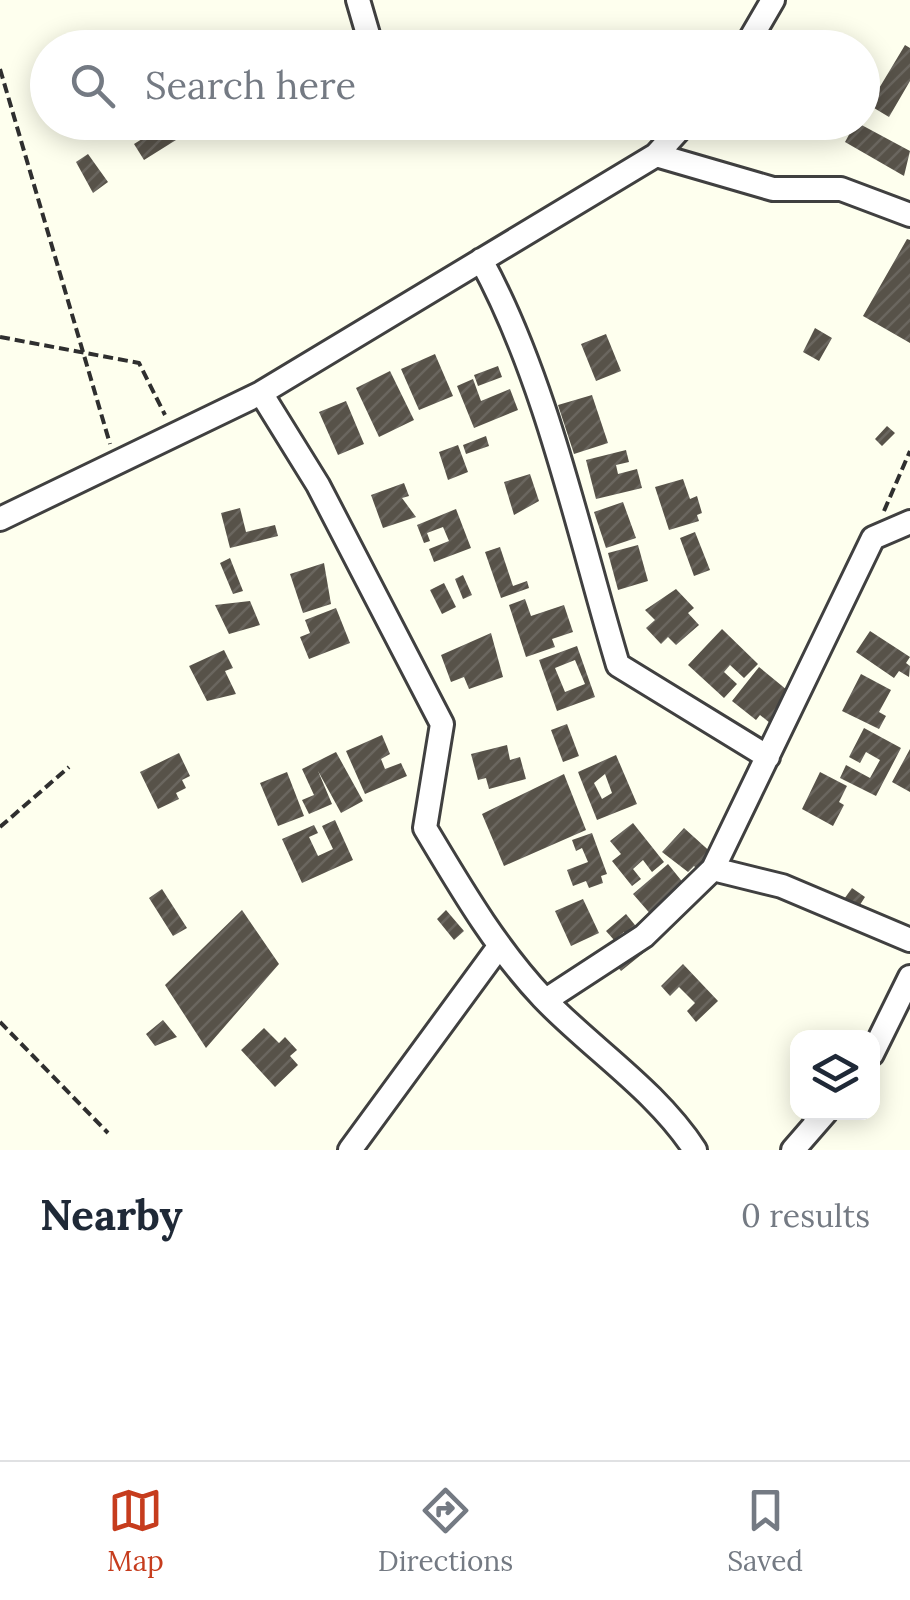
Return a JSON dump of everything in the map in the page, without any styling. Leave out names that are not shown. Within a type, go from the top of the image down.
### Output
[{"type":"street","points":[[358,0],[367,30]]},
{"type":"street","points":[[755,30],[772,0]]},
{"type":"street","points":[[0,519],[262,393],[656,155],[670,140]]},
{"type":"street","points":[[656,155],[773,189],[841,190],[910,216]]},
{"type":"street","points":[[482,260],[505,303],[540,404],[618,665],[768,757]]},
{"type":"street","points":[[262,393],[318,485],[442,724],[425,828],[498,948],[546,1000],[678,1124],[695,1150]]},
{"type":"street","points":[[546,1000],[644,936],[713,869],[873,538],[910,522]]},
{"type":"street","points":[[713,869],[782,886],[910,940]]},
{"type":"street","points":[[350,1150],[498,948]]},
{"type":"street","points":[[880,1038],[910,977]]},
{"type":"street","points":[[793,1150],[819,1120]]},
{"type":"path","points":[[0,69],[111,449]]},
{"type":"path","points":[[0,337],[140,362],[174,435]]},
{"type":"path","points":[[873,538],[910,451]]},
{"type":"path","points":[[0,828],[70,767]]},
{"type":"path","points":[[0,1022],[108,1133]]},
{"type":"building","points":[[905,45],[910,48],[910,81],[889,117],[880,112],[880,87]]},
{"type":"building","points":[[880,135],[910,151],[904,176],[845,142],[880,140]]},
{"type":"building","points":[[140,140],[176,140],[144,160],[134,144]]},
{"type":"building","points":[[88,154],[108,182],[93,193],[76,162]]},
{"type":"building","points":[[907,239],[910,240],[910,343],[863,316]]},
{"type":"building","points":[[815,328],[832,338],[819,361],[803,352]]},
{"type":"building","points":[[606,334],[621,371],[596,381],[581,344]]},
{"type":"building","points":[[435,354],[453,396],[419,410],[401,369]]},
{"type":"building","points":[[498,366],[502,377],[478,386],[474,375]]},
{"type":"building","points":[[390,371],[414,420],[379,437],[356,388]]},
{"type":"building","points":[[473,379],[481,401],[510,389],[518,410],[474,428],[457,386]]},
{"type":"building","points":[[592,395],[608,443],[574,454],[558,405]]},
{"type":"building","points":[[346,401],[364,444],[338,455],[319,412]]},
{"type":"building","points":[[887,426],[895,433],[882,446],[875,439]]},
{"type":"building","points":[[486,436],[489,446],[466,454],[463,445]]},
{"type":"building","points":[[458,445],[468,472],[448,480],[439,452]]},
{"type":"building","points":[[626,450],[629,462],[616,465],[618,474],[637,469],[642,488],[596,499],[586,460]]},
{"type":"building","points":[[530,474],[539,501],[514,515],[504,482]]},
{"type":"building","points":[[683,479],[690,499],[697,496],[702,513],[697,515],[699,521],[669,530],[655,487]]},
{"type":"building","points":[[404,483],[409,496],[402,498],[416,517],[383,528],[371,495]]},
{"type":"building","points":[[623,502],[636,538],[606,548],[594,512]]},
{"type":"building","points":[[240,508],[246,532],[275,525],[278,536],[230,548],[221,513]]},
{"type":"building","points":[[456,509],[471,548],[434,562],[429,549],[449,541],[443,527],[427,533],[430,541],[424,543],[417,525]]},
{"type":"building","points":[[695,532],[710,570],[694,576],[680,538]]},
{"type":"building","points":[[638,545],[648,581],[618,590],[608,553]]},
{"type":"building","points":[[500,547],[513,586],[527,581],[529,588],[501,598],[485,552]]},
{"type":"building","points":[[230,558],[243,591],[233,594],[220,563]]},
{"type":"building","points":[[324,563],[331,604],[303,613],[290,574]]},
{"type":"building","points":[[463,575],[472,595],[463,599],[455,579]]},
{"type":"building","points":[[444,583],[456,607],[442,614],[430,590]]},
{"type":"building","points":[[676,589],[694,608],[688,613],[699,625],[676,645],[668,637],[661,644],[646,628],[655,620],[645,610]]},
{"type":"building","points":[[525,599],[531,616],[564,605],[573,632],[552,639],[555,647],[526,657],[509,605]]},
{"type":"building","points":[[250,601],[260,625],[229,634],[215,605]]},
{"type":"building","points":[[336,608],[350,643],[309,659],[300,637],[310,633],[305,620]]},
{"type":"building","points":[[722,629],[758,664],[744,678],[730,665],[724,672],[737,684],[724,698],[688,665]]},
{"type":"building","points":[[870,631],[910,657],[906,663],[910,666],[909,677],[899,671],[894,678],[856,652]]},
{"type":"building","points":[[491,633],[503,677],[469,689],[464,677],[451,682],[441,655]]},
{"type":"building","points":[[577,646],[595,697],[557,711],[539,660]],"holes":[[[575,660],[585,684],[565,692],[555,668]]]},
{"type":"building","points":[[224,650],[233,668],[225,671],[236,694],[207,701],[189,666]]},
{"type":"building","points":[[759,667],[787,690],[782,696],[788,701],[770,723],[760,715],[756,720],[732,701]]},
{"type":"building","points":[[861,674],[891,690],[879,712],[886,716],[879,729],[842,711]]},
{"type":"building","points":[[567,724],[579,756],[563,762],[551,730]]},
{"type":"building","points":[[864,728],[901,748],[876,796],[840,778],[846,765],[870,778],[880,760],[866,752],[860,763],[849,757]]},
{"type":"building","points":[[382,735],[390,754],[381,759],[385,769],[401,763],[407,776],[365,794],[346,751]]},
{"type":"building","points":[[507,745],[510,760],[520,757],[526,779],[489,789],[486,778],[478,780],[471,754]]},
{"type":"building","points":[[910,749],[910,792],[892,782]]},
{"type":"building","points":[[336,752],[363,801],[341,813],[318,771],[332,804],[309,814],[302,800],[314,795],[302,769]]},
{"type":"building","points":[[179,753],[190,776],[182,780],[186,788],[176,793],[179,799],[158,809],[140,772]]},
{"type":"building","points":[[616,755],[637,804],[597,820],[578,772]],"holes":[[[605,774],[612,793],[602,799],[594,783]]]},
{"type":"building","points":[[287,772],[304,816],[278,826],[260,783]]},
{"type":"building","points":[[820,772],[847,786],[839,802],[844,805],[833,826],[802,809]]},
{"type":"building","points":[[564,774],[586,830],[504,866],[482,814]]},
{"type":"building","points":[[335,820],[353,860],[302,883],[282,839],[314,825],[318,833],[309,837],[318,856],[333,849],[322,826]]},
{"type":"building","points":[[633,823],[664,862],[652,872],[643,860],[633,869],[641,879],[632,886],[612,861],[621,854],[610,841]]},
{"type":"building","points":[[684,828],[715,856],[700,872],[694,866],[688,872],[662,852]]},
{"type":"building","points":[[592,833],[607,874],[601,876],[603,883],[589,888],[586,881],[573,886],[567,870],[588,862],[582,848],[576,851],[572,840]]},
{"type":"building","points":[[668,864],[693,895],[660,925],[633,894]]},
{"type":"building","points":[[852,888],[865,897],[856,911],[842,902]]},
{"type":"building","points":[[162,889],[187,928],[173,936],[149,898]]},
{"type":"building","points":[[583,899],[599,933],[571,946],[555,911]]},
{"type":"building","points":[[242,910],[279,964],[206,1048],[165,985]]},
{"type":"building","points":[[446,910],[464,931],[454,940],[437,919]]},
{"type":"building","points":[[626,914],[652,946],[621,971],[611,959],[632,942],[624,932],[614,940],[606,931]]},
{"type":"building","points":[[683,964],[718,1001],[696,1022],[687,1011],[695,1003],[679,987],[670,996],[661,986]]},
{"type":"building","points":[[163,1020],[177,1037],[155,1046],[146,1034]]},
{"type":"building","points":[[264,1028],[279,1043],[285,1037],[297,1050],[290,1056],[298,1065],[275,1087],[241,1050]]}]
